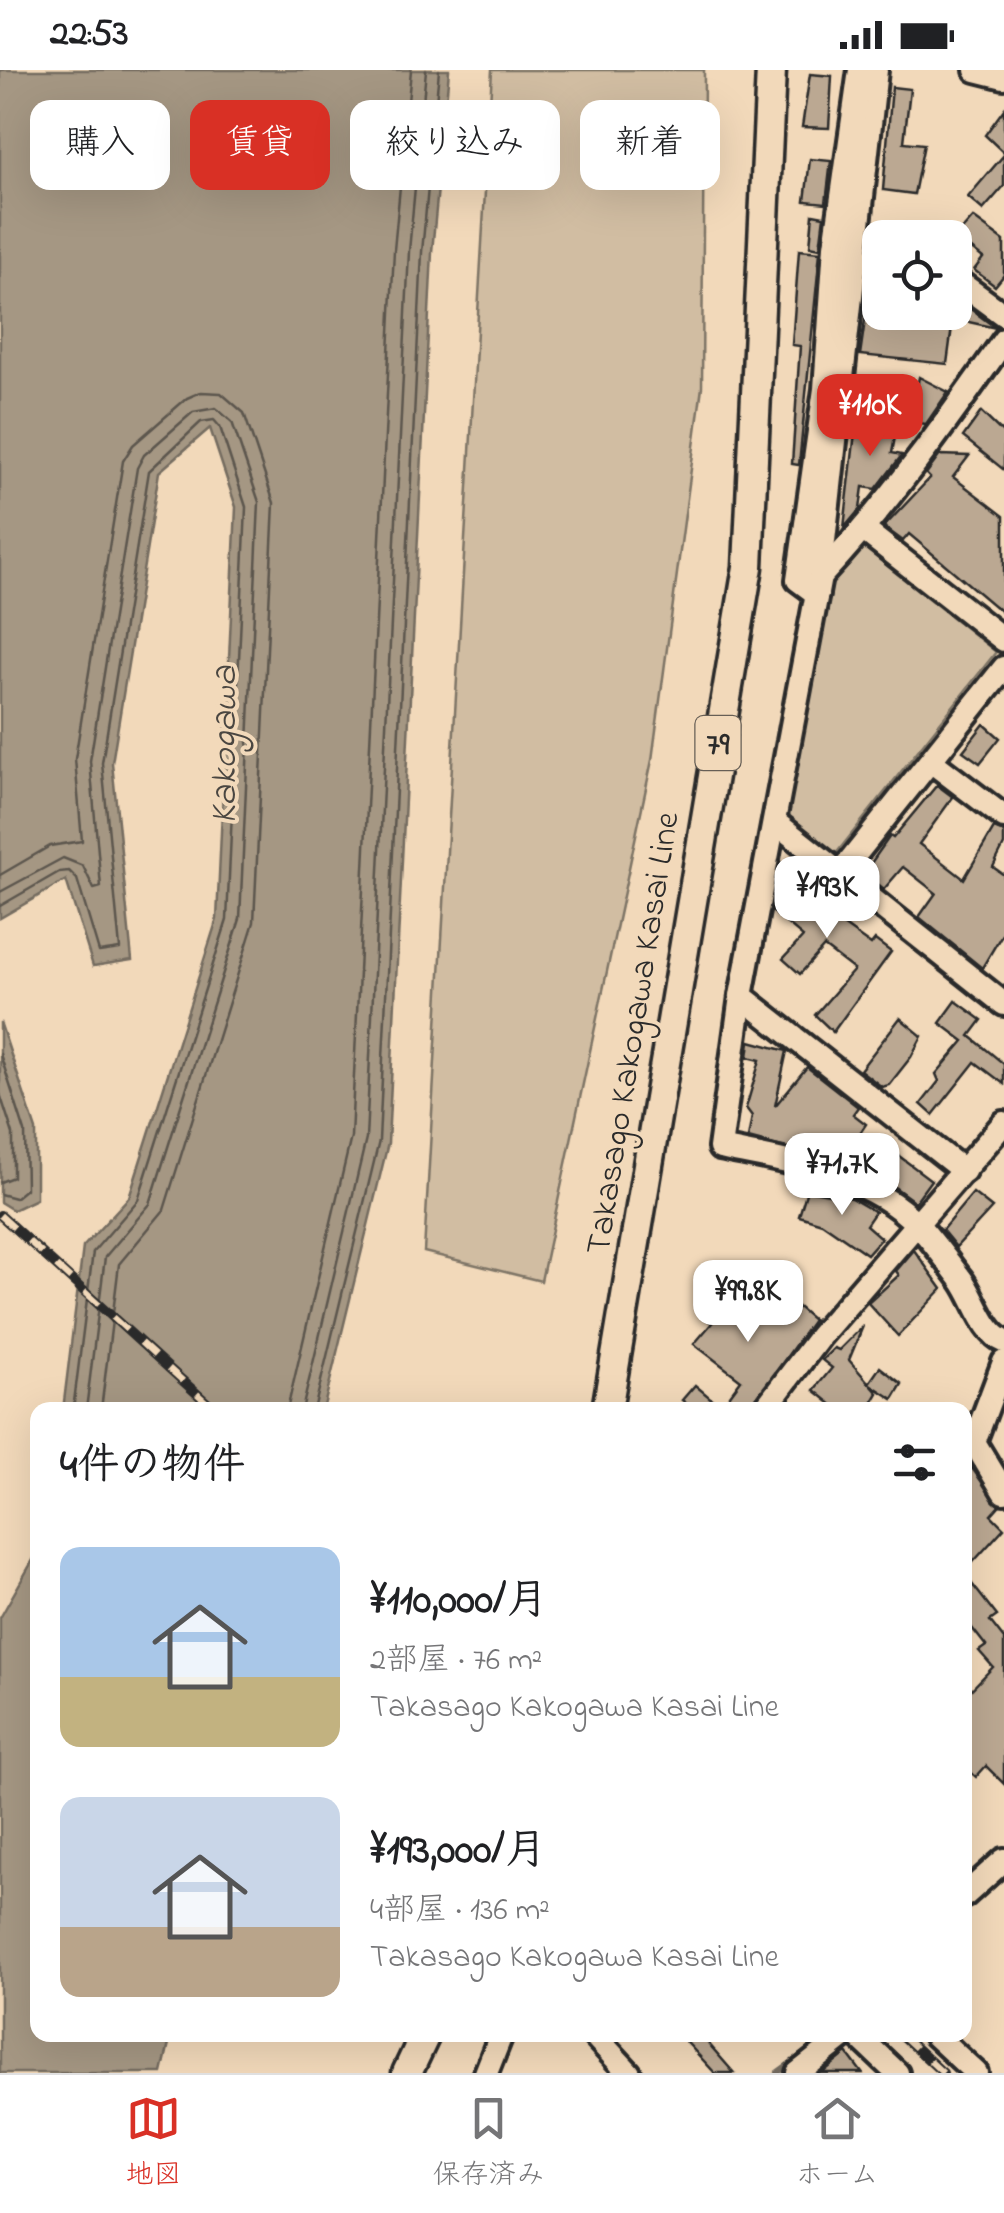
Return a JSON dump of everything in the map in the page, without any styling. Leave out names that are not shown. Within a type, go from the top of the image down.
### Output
[{"type":"main road","name":"Takasago Kakogawa Kasai Line","points":[[608,1402],[748,567],[771,70]]},
{"type":"main road","points":[[406,2073],[422,2042]]},
{"type":"street","points":[[819,586],[798,580],[825,389],[835,246],[860,70]]},
{"type":"street","points":[[876,70],[819,586],[742,996],[720,1148],[823,1172],[870,1190],[916,1223],[968,1287],[995,1337],[1004,1341]]},
{"type":"street","points":[[976,70],[1004,78]]},
{"type":"street","points":[[854,259],[862,260]]},
{"type":"street","points":[[972,291],[1004,315]]},
{"type":"street","points":[[819,586],[1004,340]]},
{"type":"street","points":[[864,530],[1004,640]]},
{"type":"street","points":[[840,874],[1004,668]]},
{"type":"street","points":[[932,762],[1004,817]]},
{"type":"street","points":[[775,822],[1004,1004]]},
{"type":"street","points":[[742,996],[964,1171]]},
{"type":"street","points":[[771,1402],[916,1223],[1001,1134]]},
{"type":"street","points":[[1004,1362],[974,1442],[1004,1492]]},
{"type":"street","points":[[972,1889],[1004,1860]]},
{"type":"street","points":[[486,2073],[499,2042]]},
{"type":"street","points":[[601,2042],[630,2073]]},
{"type":"street","points":[[798,2073],[837,2042]]},
{"type":"street","points":[[864,2042],[897,2073]]},
{"type":"street","points":[[943,2042],[976,2073]]},
{"type":"shaded area","points":[[492,70],[704,70],[704,100],[580,100],[580,190],[703,190],[702,387],[652,760],[541,1281],[424,1252],[485,190],[560,190],[560,100],[490,100]]},
{"type":"shaded area","points":[[861,545],[996,652],[835,855],[784,812],[829,585]]},
{"type":"water","points":[[0,70],[449,70],[446,100],[350,100],[350,190],[438,190],[388,1143],[325,1402],[64,1402],[83,1247],[129,1197],[217,919],[236,507],[210,428],[159,472],[112,763],[132,960],[93,966],[66,880],[0,918]]},
{"type":"water","points":[[0,1022],[36,1130],[36,1199],[13,1210],[0,1202]]},
{"type":"water","points":[[30,1565],[30,2042],[169,2042],[162,2073],[0,2073],[0,1618]]},
{"type":"building","points":[[810,74],[832,76],[829,128],[802,127]]},
{"type":"building","points":[[892,87],[910,89],[904,142],[924,144],[914,194],[883,190]]},
{"type":"building","points":[[1004,109],[1004,153],[985,135]]},
{"type":"building","points":[[1004,155],[1004,186],[983,210],[968,197]]},
{"type":"building","points":[[810,159],[831,161],[826,203],[805,201]]},
{"type":"building","points":[[813,214],[824,216],[820,248],[810,246]]},
{"type":"building","points":[[971,220],[1004,241],[1004,275],[995,286],[974,270],[983,258],[972,249]]},
{"type":"building","points":[[799,250],[820,252],[799,465],[792,464],[800,346],[792,345]]},
{"type":"building","points":[[972,310],[996,328],[972,323]]},
{"type":"building","points":[[864,330],[952,330],[947,364],[860,355]]},
{"type":"building","points":[[919,377],[948,392],[926,424],[910,422]]},
{"type":"building","points":[[981,412],[1004,434],[1004,470],[963,437]]},
{"type":"building","points":[[857,415],[898,421],[892,453],[902,455],[876,489],[863,487],[860,509],[844,528]]},
{"type":"building","points":[[940,455],[969,456],[953,477],[1004,516],[1004,614],[909,534],[903,541],[884,527],[930,478],[926,474]]},
{"type":"building","points":[[984,724],[1000,738],[980,763],[963,751]]},
{"type":"building","points":[[937,785],[953,797],[919,844],[964,879],[994,828],[1004,832],[1004,845],[993,867],[1004,875],[1004,931],[982,968],[919,917],[936,893],[903,867],[884,889],[864,873],[890,836],[893,838]]},
{"type":"building","points":[[802,866],[844,896],[829,915],[871,945],[875,940],[891,952],[833,1032],[815,1015],[854,970],[824,947],[800,974],[783,959],[803,937],[772,911]]},
{"type":"building","points":[[956,1001],[982,1020],[970,1036],[1004,1064],[1004,1084],[975,1062],[933,1115],[921,1104],[939,1081],[936,1074],[964,1041],[940,1023]]},
{"type":"building","points":[[900,1018],[922,1036],[911,1057],[889,1085],[882,1087],[860,1070]]},
{"type":"building","points":[[750,1041],[787,1051],[775,1106],[807,1067],[858,1107],[853,1114],[866,1124],[852,1145],[858,1150],[846,1164],[748,1138],[752,1116],[746,1108],[760,1060],[748,1057]]},
{"type":"building","points":[[879,1141],[931,1180],[915,1202],[860,1162]]},
{"type":"building","points":[[807,1190],[851,1198],[875,1212],[866,1225],[881,1238],[867,1254],[822,1223],[799,1216]]},
{"type":"building","points":[[973,1193],[992,1208],[956,1247],[942,1230]]},
{"type":"building","points":[[914,1250],[942,1289],[898,1336],[868,1303],[899,1275],[896,1271]]},
{"type":"building","points":[[772,1285],[813,1320],[755,1402],[725,1402],[741,1380],[694,1344],[712,1323],[698,1312],[715,1292],[749,1315]]},
{"type":"building","points":[[863,1326],[849,1360],[869,1383],[880,1367],[902,1384],[893,1399],[870,1384],[878,1393],[873,1402],[829,1402],[814,1390],[832,1368],[822,1360],[834,1348],[839,1350]]},
{"type":"building","points":[[695,1385],[715,1402],[682,1400]]},
{"type":"building","points":[[972,1468],[999,1506],[991,1515],[1004,1528],[972,1563]]},
{"type":"building","points":[[972,1584],[997,1616],[990,1621],[1004,1639],[1004,1784],[986,1766],[976,1777],[972,1773],[972,1689],[993,1667],[979,1651],[986,1646],[972,1628]]},
{"type":"building","points":[[686,2042],[707,2042],[734,2073],[715,2073]]},
{"type":"building","points":[[847,2053],[862,2073],[822,2073]]},
{"type":"waterway","points":[[777,2073],[820,2042]]},
{"type":"railway","points":[[0,1215],[206,1402]]},
{"type":"railway","points":[[910,2042],[943,2073]]},
{"type":"water label","name":"Kakogawa","points":[[222,745]]}]
